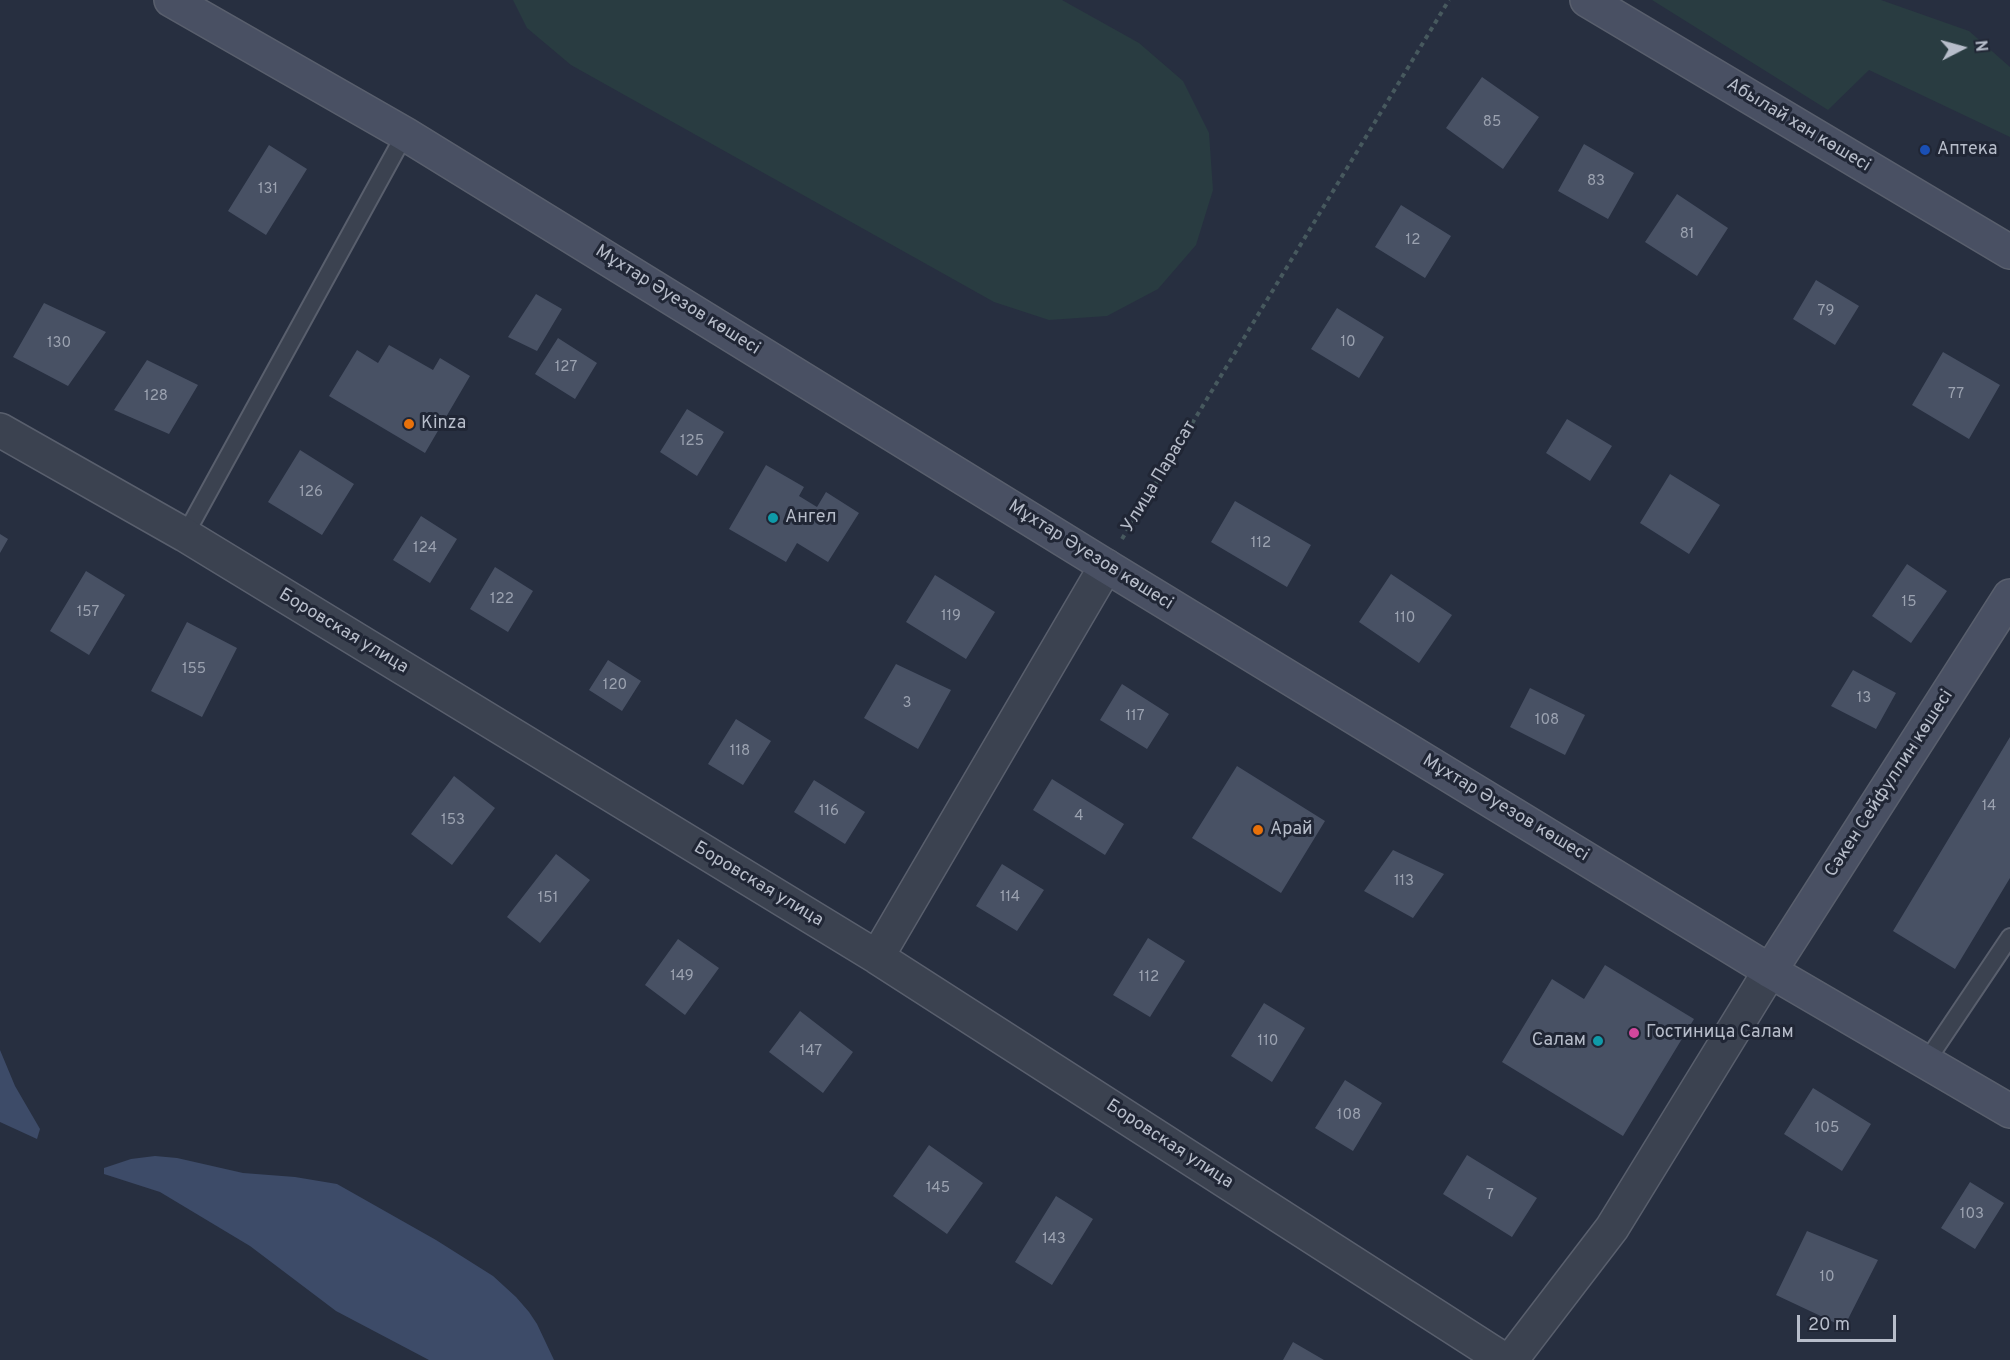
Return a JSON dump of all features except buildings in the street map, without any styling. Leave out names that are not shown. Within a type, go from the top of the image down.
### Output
[{"type":"main road","name":"Мұхтар Әуезов көшесі","points":[[171,0],[405,134],[1770,971],[2010,1111]]},
{"type":"main road","name":"Абылай хан көшесі","points":[[1587,0],[2010,252]]},
{"type":"main road","name":"Сәкен Сейфуллин көшесі","points":[[1770,971],[2010,596]]},
{"type":"street","name":"Боровская улица","points":[[0,430],[185,535],[877,957],[1504,1360]]},
{"type":"street","points":[[877,957],[1107,566]]},
{"type":"street","points":[[1511,1360],[1612,1228],[1770,971]]},
{"type":"lane","points":[[185,535],[405,134]]},
{"type":"lane","points":[[1926,1062],[2010,937]]},
{"type":"path","name":"Улица Парасат","points":[[1107,566],[1449,0]]},
{"type":"green space","points":[[513,0],[1062,0],[1139,43],[1183,81],[1209,133],[1213,190],[1196,245],[1158,289],[1107,316],[1049,320],[994,302],[571,65],[527,28]]},
{"type":"green space","points":[[1652,0],[1881,0],[1969,31],[2010,67],[2010,137],[1869,70],[1828,110]]},
{"type":"water","points":[[0,1050],[15,1086],[40,1129],[37,1139],[0,1122]]},
{"type":"water","points":[[155,1156],[177,1158],[243,1173],[295,1177],[337,1184],[436,1240],[493,1276],[529,1312],[554,1360],[429,1360],[336,1311],[250,1246],[160,1192],[104,1174],[104,1168],[131,1159]]},
{"type":"place","name":"Аптека","points":[[1925,150]]},
{"type":"place","name":"Kinza","points":[[409,424]]},
{"type":"place","name":"Ангел","points":[[773,518]]},
{"type":"place","name":"Арай","points":[[1258,830]]},
{"type":"place","name":"Гостиница Салам","points":[[1634,1033]]},
{"type":"place","name":"Салам","points":[[1598,1041]]}]
